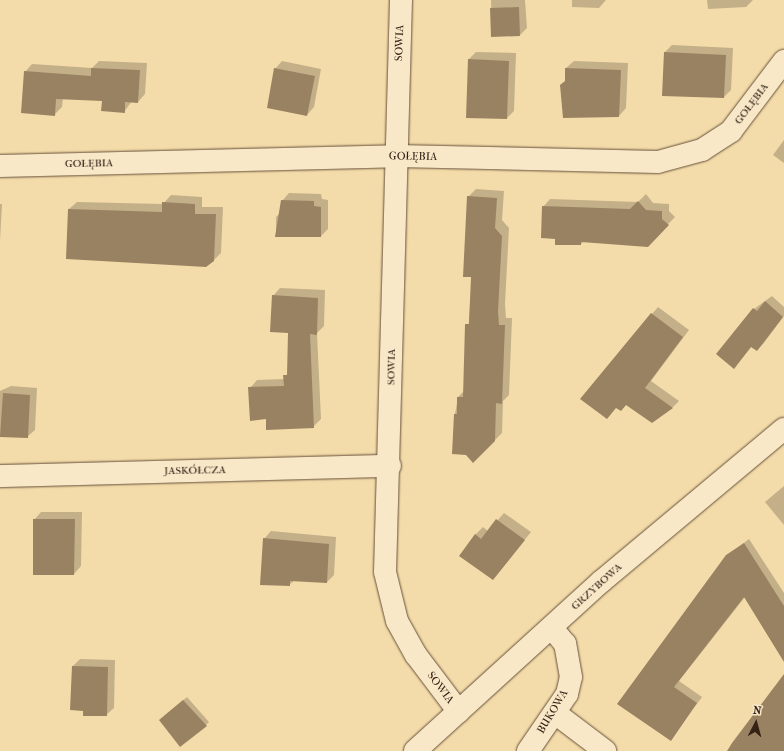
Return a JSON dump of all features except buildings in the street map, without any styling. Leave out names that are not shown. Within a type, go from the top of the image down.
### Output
[{"type":"street","name":"SOWIA","points":[[401,0],[396,156],[390,466],[385,546],[389,597],[397,621],[416,655],[459,712]]},
{"type":"street","name":"GOŁĘBIA","points":[[0,166],[396,156],[618,164],[684,157],[731,131],[784,61]]},
{"type":"street","name":"GRZYBOWA","points":[[415,751],[602,581],[784,429]]},
{"type":"street","name":"JASKÓŁCZA","points":[[0,476],[390,466]]},
{"type":"street","name":"BUKOWA","points":[[528,751],[567,694],[571,660],[565,644],[552,628]]},
{"type":"street","points":[[555,713],[605,751]]}]
